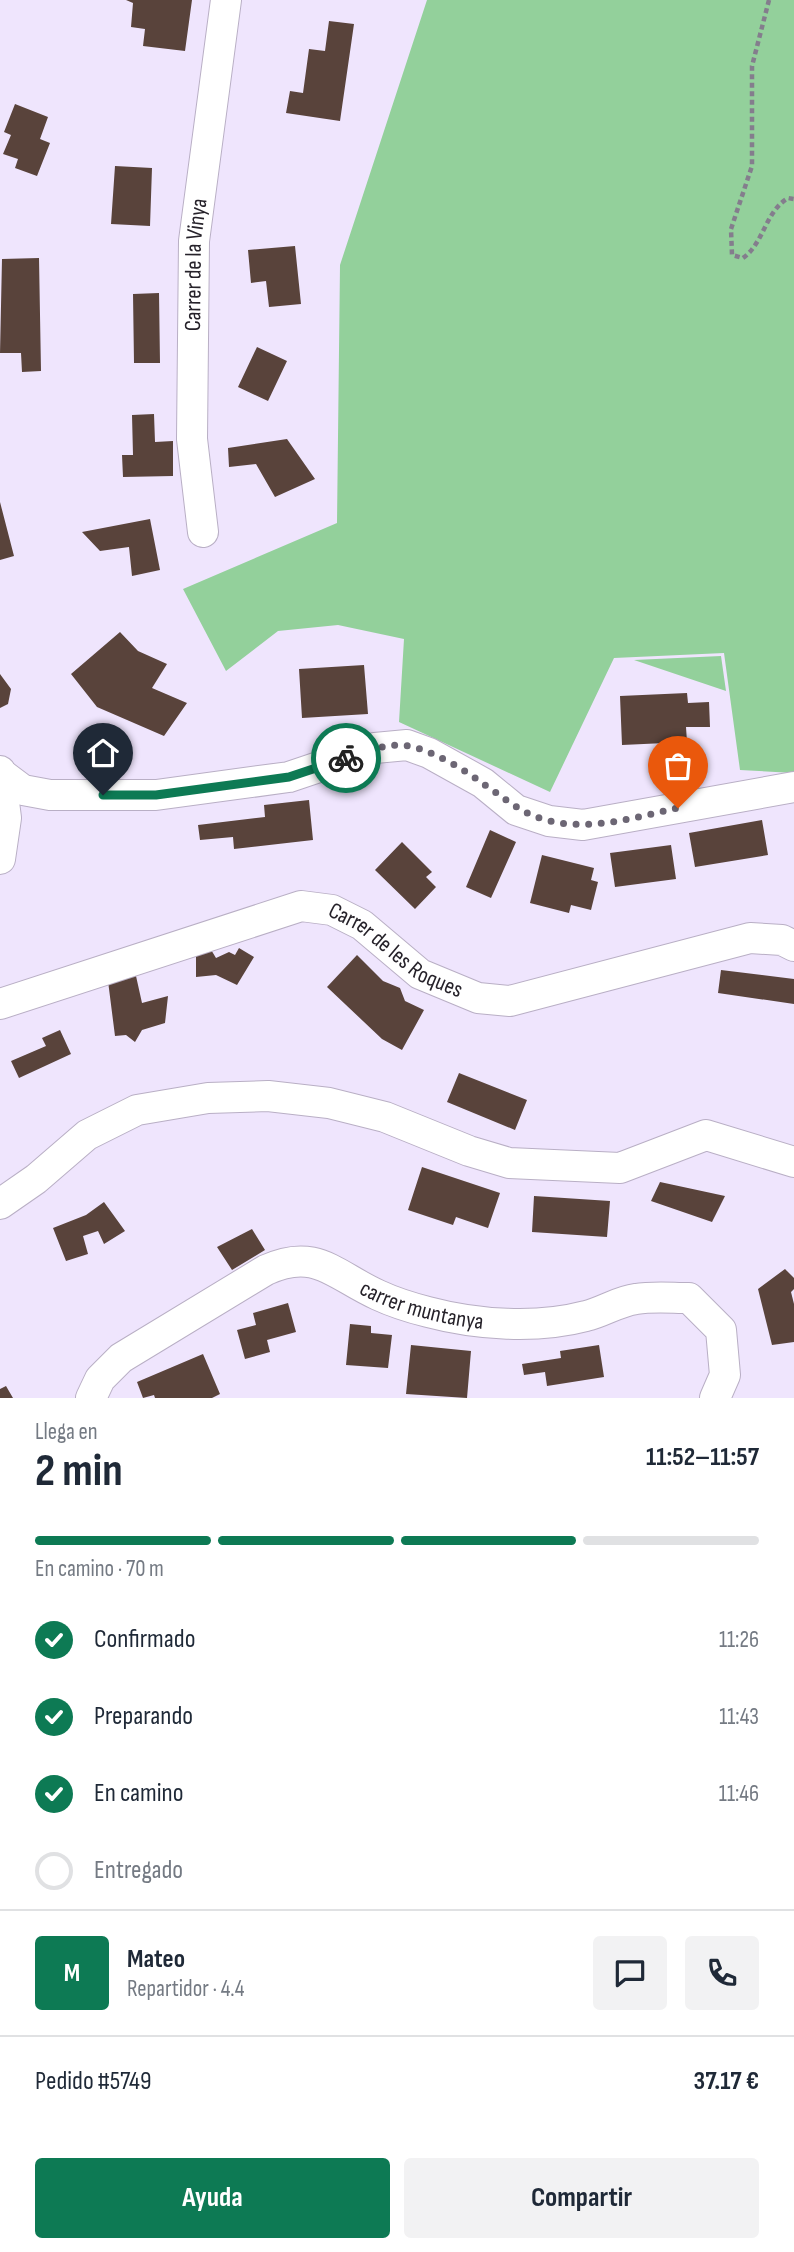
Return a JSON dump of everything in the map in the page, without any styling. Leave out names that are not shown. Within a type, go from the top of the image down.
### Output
[{"type":"street","name":"Carrer de la Vinya","points":[[203,532],[192,439],[194,241],[226,0]]},
{"type":"street","points":[[1,773],[23,790],[50,795],[156,795],[289,777],[375,748],[407,745],[429,753],[483,783],[516,810],[549,821],[583,825],[794,787]]},
{"type":"street","points":[[0,859],[6,818],[1,773]]},
{"type":"street","name":"Carrer de les Roques","points":[[0,1004],[143,954],[301,906],[332,909],[362,925],[420,974],[478,998],[510,1001],[549,994],[750,938],[782,940],[794,946]]},
{"type":"street","points":[[0,1203],[36,1179],[87,1135],[137,1110],[208,1098],[268,1096],[329,1102],[385,1117],[469,1151],[509,1163],[620,1168],[705,1135],[794,1162]]},
{"type":"street","name":"carrer muntanya","points":[[91,1398],[100,1379],[121,1358],[266,1270],[286,1261],[312,1261],[339,1272],[377,1294],[428,1312],[481,1321],[532,1324],[585,1317],[635,1299],[689,1298],[721,1330],[725,1375],[715,1398]]},
{"type":"path","points":[[769,0],[751,66],[752,166],[731,229],[732,255],[743,258],[750,252],[778,204],[788,198],[794,199]]},
{"type":"green space","points":[[427,0],[794,0],[794,773],[740,770],[724,653],[614,658],[550,792],[399,722],[404,639],[338,625],[278,631],[226,671],[183,589],[337,523],[340,265]]},
{"type":"green space","points":[[721,656],[726,691],[634,660]]},
{"type":"building","points":[[126,0],[192,0],[185,51],[143,46],[145,29],[131,27],[133,3]]},
{"type":"building","points":[[329,21],[354,24],[340,121],[286,113],[290,91],[303,93],[309,49],[325,51]]},
{"type":"building","points":[[15,104],[48,117],[40,139],[50,143],[37,176],[15,168],[18,159],[3,154],[11,135],[4,132]]},
{"type":"building","points":[[115,166],[152,168],[150,226],[111,224]]},
{"type":"building","points":[[295,246],[301,304],[269,307],[266,281],[251,283],[248,250]]},
{"type":"building","points":[[39,258],[41,371],[22,372],[21,353],[0,353],[2,259]]},
{"type":"building","points":[[159,293],[160,363],[134,363],[133,294]]},
{"type":"building","points":[[257,347],[287,361],[268,401],[238,387]]},
{"type":"building","points":[[154,414],[155,442],[173,441],[173,476],[123,477],[122,455],[133,455],[132,415]]},
{"type":"building","points":[[287,439],[315,479],[275,497],[256,464],[229,467],[228,448]]},
{"type":"building","points":[[0,502],[14,556],[0,560]]},
{"type":"building","points":[[150,519],[160,570],[132,576],[129,547],[100,551],[82,532]]},
{"type":"building","points":[[120,632],[138,651],[167,664],[152,688],[187,703],[164,736],[97,707],[71,674]]},
{"type":"building","points":[[364,665],[368,714],[302,718],[299,669]]},
{"type":"building","points":[[0,674],[11,689],[8,704],[0,708]]},
{"type":"building","points":[[687,693],[688,703],[709,702],[710,727],[686,727],[687,742],[622,745],[620,696]]},
{"type":"building","points":[[309,800],[313,840],[234,849],[233,837],[200,840],[198,825],[265,817],[264,805]]},
{"type":"building","points":[[762,820],[768,855],[695,867],[689,833]]},
{"type":"building","points":[[490,830],[516,842],[491,898],[466,887]]},
{"type":"building","points":[[402,842],[432,872],[426,877],[436,887],[415,909],[375,870]]},
{"type":"building","points":[[671,845],[676,879],[615,887],[610,853]]},
{"type":"building","points":[[542,855],[594,868],[591,880],[598,882],[591,910],[571,905],[569,913],[530,903]]},
{"type":"building","points":[[210,948],[216,958],[229,952],[235,955],[239,948],[254,957],[237,985],[216,975],[196,977],[196,952]]},
{"type":"building","points":[[357,955],[383,981],[400,988],[405,1001],[424,1010],[402,1050],[382,1039],[327,987]]},
{"type":"building","points":[[721,970],[794,979],[794,1004],[718,993]]},
{"type":"building","points":[[136,976],[142,1003],[168,996],[165,1023],[142,1030],[135,1042],[126,1035],[115,1036],[108,981]]},
{"type":"building","points":[[60,1030],[71,1054],[19,1078],[11,1061],[46,1046],[42,1038]]},
{"type":"building","points":[[459,1073],[527,1100],[515,1130],[447,1102]]},
{"type":"building","points":[[422,1167],[500,1193],[488,1228],[456,1217],[453,1225],[408,1210]]},
{"type":"building","points":[[660,1182],[725,1196],[712,1222],[651,1201]]},
{"type":"building","points":[[534,1196],[610,1201],[607,1237],[532,1232]]},
{"type":"building","points":[[104,1202],[125,1231],[104,1244],[98,1231],[83,1236],[88,1254],[66,1261],[53,1228],[86,1215]]},
{"type":"building","points":[[252,1229],[265,1250],[232,1270],[217,1247]]},
{"type":"building","points":[[785,1269],[794,1278],[794,1289],[791,1292],[794,1304],[794,1342],[772,1345],[758,1289]]},
{"type":"building","points":[[288,1303],[296,1332],[267,1340],[270,1352],[245,1359],[237,1330],[256,1325],[253,1313]]},
{"type":"building","points":[[350,1324],[371,1326],[371,1333],[392,1335],[388,1368],[346,1365]]},
{"type":"building","points":[[411,1345],[471,1351],[467,1398],[406,1394]]},
{"type":"building","points":[[599,1345],[604,1377],[547,1386],[545,1372],[524,1375],[522,1364],[561,1358],[560,1351]]},
{"type":"building","points":[[203,1354],[220,1394],[212,1398],[155,1398],[154,1395],[143,1398],[137,1382]]},
{"type":"building","points":[[6,1386],[13,1398],[0,1398],[0,1389]]},
{"type":"way so far","points":[[346,758],[375,748],[407,745],[429,753],[483,783],[516,810],[549,821],[583,825],[678,808]]},
{"type":"route","points":[[103,795],[156,795],[289,777],[346,758]]}]
